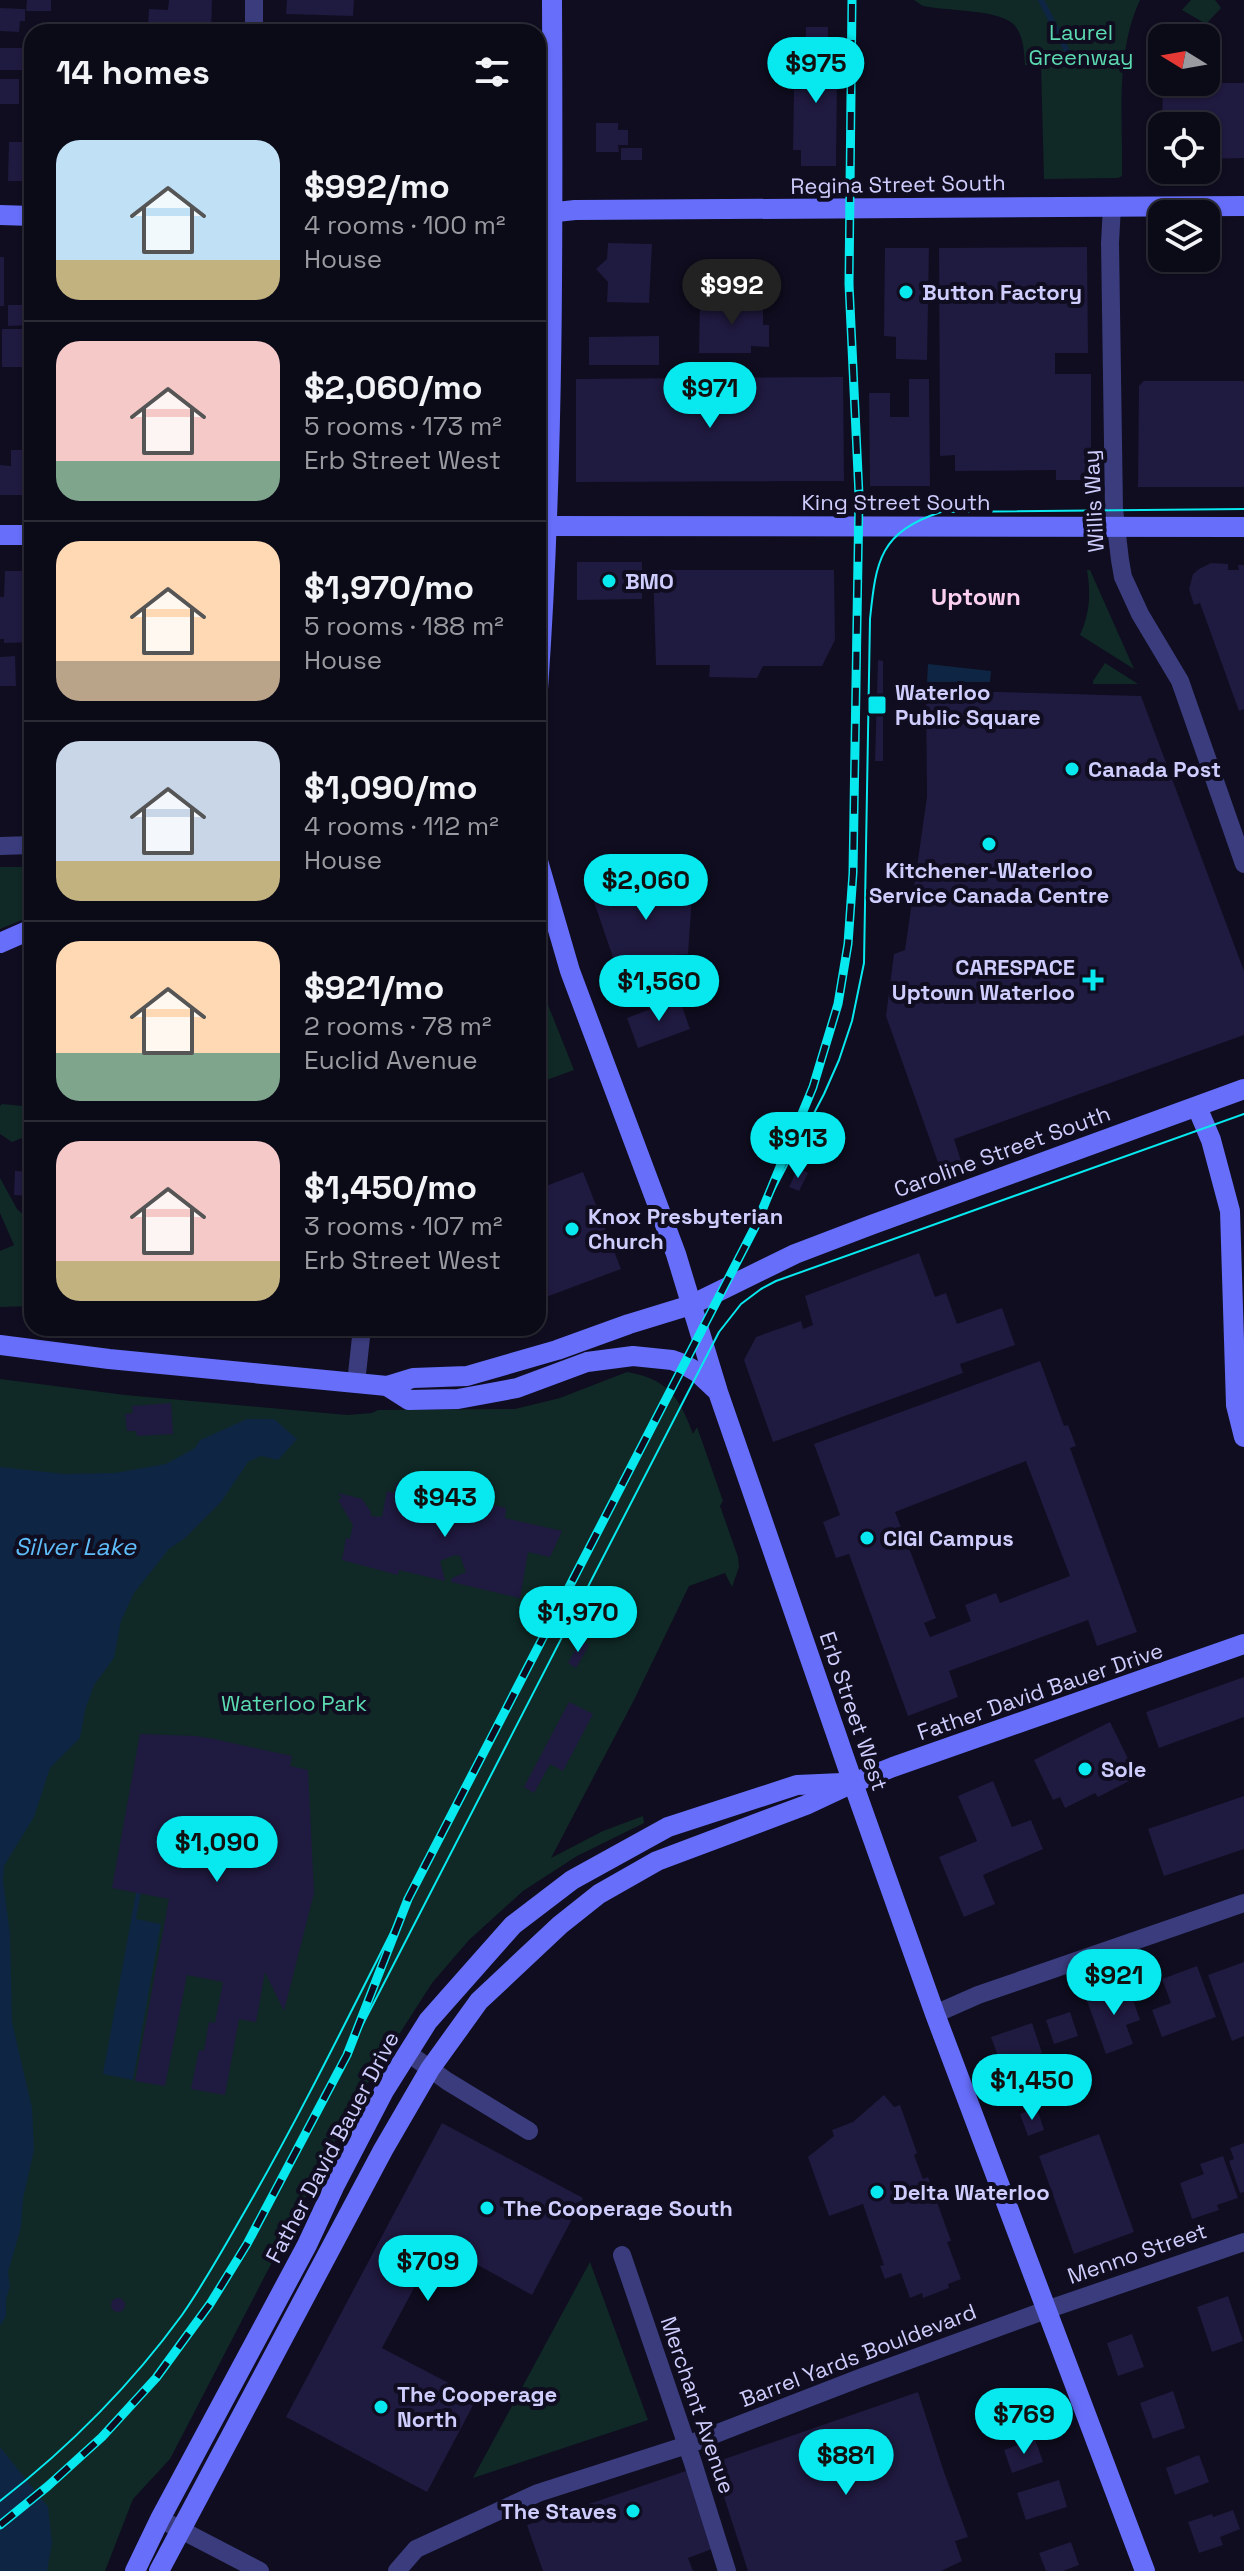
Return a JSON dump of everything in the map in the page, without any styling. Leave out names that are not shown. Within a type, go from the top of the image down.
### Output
[{"type":"street","points":[[254,0],[254,24]]},
{"type":"street","points":[[546,183],[552,0]]},
{"type":"street","name":"Willis Way","points":[[1112,206],[1115,527],[1123,577],[1140,614],[1180,681],[1244,864]]},
{"type":"street","name":"Regina Street South","points":[[546,214],[575,210],[1244,206]]},
{"type":"street","points":[[0,215],[24,216]]},
{"type":"street","name":"King Street South","points":[[546,526],[1244,527]]},
{"type":"street","points":[[0,535],[24,535]]},
{"type":"street","points":[[0,846],[24,845]]},
{"type":"street","name":"Erb Street West","points":[[546,888],[570,971],[676,1254],[718,1392],[935,2014],[1145,2571]]},
{"type":"street","points":[[0,943],[24,932]]},
{"type":"street","name":"Caroline Street South","points":[[387,1386],[413,1378],[467,1376],[557,1350],[691,1305],[820,1244],[1244,1089]]},
{"type":"street","points":[[1197,1107],[1211,1140],[1230,1211],[1236,1405],[1244,1437]]},
{"type":"street","points":[[356,1383],[361,1336]]},
{"type":"street","points":[[0,1345],[387,1386],[409,1400],[458,1399],[517,1388],[587,1362],[644,1357],[683,1364],[697,1372],[718,1392]]},
{"type":"street","name":"Father David Bauer Drive","points":[[159,2571],[383,2150],[430,2069],[479,2001],[560,1925],[599,1894],[657,1861],[806,1805],[853,1783],[1244,1644]]},
{"type":"street","name":"Father David Bauer Drive","points":[[135,2571],[307,2245],[384,2091],[428,2021],[513,1925],[572,1880],[668,1827],[797,1785],[853,1783]]},
{"type":"street","points":[[935,2014],[978,1995],[1244,1903]]},
{"type":"street","points":[[408,2053],[529,2131]]},
{"type":"street","name":"Menno Street","points":[[1046,2310],[1244,2242]]},
{"type":"street","name":"Merchant Avenue","points":[[622,2255],[727,2571]]},
{"type":"street","name":"Barrel Yards Bouldevard","points":[[397,2571],[416,2549],[538,2493],[687,2445],[1046,2310]]},
{"type":"street","points":[[160,2519],[260,2571]]},
{"type":"green space","name":"Laurel Greenway","points":[[914,0],[1140,0],[1132,21],[1124,64],[1122,176],[1044,179],[1041,65],[1025,65],[1023,43],[1016,27],[994,15],[923,6]]},
{"type":"green space","points":[[1191,0],[1215,0],[1221,8],[1206,24],[1182,10]]},
{"type":"green space","points":[[1087,570],[1090,570],[1134,669],[1080,635],[1089,603]]},
{"type":"green space","points":[[1105,663],[1138,684],[1093,684]]},
{"type":"green space","points":[[0,867],[24,867],[24,919],[0,929]]},
{"type":"green space","points":[[546,1000],[574,1070],[546,1080]]},
{"type":"green space","points":[[0,1106],[24,1106],[24,1137],[12,1142],[0,1134]]},
{"type":"green space","points":[[0,1178],[17,1209],[24,1215],[24,1306],[0,1307],[0,1251],[14,1245],[0,1213]]},
{"type":"green space","name":"Waterloo Park","points":[[627,1372],[652,1379],[670,1391],[693,1434],[697,1427],[723,1501],[720,1506],[739,1567],[732,1587],[725,1573],[689,1586],[634,1700],[551,1858],[603,1831],[643,1816],[644,1823],[577,1856],[523,1891],[469,1940],[432,1983],[352,2108],[170,2459],[133,2499],[105,2571],[0,2571],[0,1379],[125,1395],[347,1415],[378,1410],[515,1409],[560,1398]]},
{"type":"green space","points":[[590,2262],[648,2420],[473,2478]]},
{"type":"water","points":[[928,664],[991,671],[990,682],[927,682]]},
{"type":"water","name":"Silver Lake","points":[[247,1419],[274,1419],[297,1439],[278,1460],[261,1456],[248,1462],[221,1502],[185,1538],[169,1549],[134,1593],[121,1621],[114,1658],[94,1685],[80,1738],[50,1768],[34,1817],[4,1866],[10,1934],[12,2022],[32,2108],[34,2150],[23,2199],[21,2227],[8,2272],[10,2286],[6,2316],[0,2326],[0,1467],[64,1474],[115,1473],[166,1464],[195,1448],[200,1440]]},
{"type":"water","points":[[161,1756],[166,1757],[136,1919],[161,1924],[133,2080],[103,2074]]},
{"type":"water","points":[[0,2447],[48,2507],[52,2543],[47,2571],[0,2571]]},
{"type":"building","points":[[27,0],[51,0],[51,11],[26,11]]},
{"type":"building","points":[[169,0],[212,0],[211,24],[148,24],[149,9],[168,10]]},
{"type":"building","points":[[287,0],[354,0],[353,16],[286,14]]},
{"type":"building","points":[[0,8],[25,9],[25,21],[20,21],[19,32],[0,31]]},
{"type":"building","points":[[806,27],[828,27],[827,74],[837,74],[836,166],[801,166],[801,150],[793,150],[794,90],[802,90]]},
{"type":"building","points":[[0,48],[22,48],[22,70],[0,70]]},
{"type":"building","points":[[0,79],[19,79],[19,104],[0,104]]},
{"type":"building","points":[[1220,83],[1244,83],[1244,158],[1220,159],[1220,112],[1162,112],[1163,96],[1220,96]]},
{"type":"building","points":[[596,123],[618,123],[618,130],[628,130],[628,145],[618,145],[619,152],[596,152]]},
{"type":"building","points":[[9,142],[24,142],[24,181],[8,181]]},
{"type":"building","points":[[621,148],[642,148],[642,160],[621,160]]},
{"type":"building","points":[[608,243],[652,244],[649,303],[607,302],[608,282],[596,269],[607,259]]},
{"type":"building","points":[[1087,247],[1088,353],[1055,353],[1055,374],[1091,374],[1091,480],[1056,480],[1056,470],[955,471],[955,455],[940,456],[939,248]]},
{"type":"building","name":"Button Factory","points":[[885,248],[929,248],[927,360],[896,359],[896,337],[884,336]]},
{"type":"building","points":[[0,257],[4,257],[4,306],[0,306]]},
{"type":"building","points":[[700,301],[763,301],[763,325],[769,325],[769,347],[751,346],[751,353],[699,353]]},
{"type":"building","points":[[8,305],[24,305],[24,325],[8,326]]},
{"type":"building","points":[[2,329],[24,329],[24,367],[2,367]]},
{"type":"building","points":[[659,336],[659,365],[589,365],[589,337]]},
{"type":"building","points":[[843,377],[844,481],[576,482],[576,379]]},
{"type":"building","points":[[909,379],[929,379],[930,486],[870,486],[869,393],[890,393],[890,417],[909,417]]},
{"type":"building","points":[[1144,381],[1244,381],[1244,487],[1138,487],[1139,386]]},
{"type":"building","points":[[11,450],[24,450],[24,495],[0,495],[0,465],[11,466]]},
{"type":"building","name":"BMO","points":[[577,562],[642,562],[642,599],[577,600]]},
{"type":"building","points":[[1211,563],[1228,564],[1228,570],[1239,570],[1238,565],[1244,565],[1244,709],[1239,711],[1200,603],[1194,605],[1189,589],[1193,574]]},
{"type":"building","points":[[653,570],[834,570],[835,640],[822,666],[763,666],[757,678],[709,677],[710,665],[656,665]]},
{"type":"building","points":[[5,571],[24,571],[24,642],[4,643],[4,639],[0,639],[0,597],[4,597]]},
{"type":"building","points":[[15,656],[16,686],[0,686],[0,657]]},
{"type":"building","points":[[878,660],[883,661],[883,761],[875,761]]},
{"type":"building","points":[[926,690],[1141,696],[1244,971],[1244,1035],[954,1139],[961,1161],[940,1168],[886,1016],[894,954],[905,950],[927,797]]},
{"type":"building","points":[[678,866],[676,896],[692,896],[688,954],[675,955],[677,960],[618,972],[593,899]]},
{"type":"building","points":[[679,998],[690,1029],[638,1048],[627,1018]]},
{"type":"building","points":[[798,1168],[808,1173],[799,1191],[789,1187]]},
{"type":"building","points":[[15,1171],[24,1172],[24,1196],[14,1195]]},
{"type":"building","name":"Knox Presbyterian Church","points":[[583,1172],[621,1269],[546,1297],[546,1186]]},
{"type":"building","points":[[919,1253],[935,1297],[946,1293],[957,1324],[1002,1308],[1015,1345],[960,1364],[963,1373],[773,1442],[744,1360],[756,1337],[801,1321],[803,1329],[813,1325],[805,1296]]},
{"type":"building","name":"CIGI Campus","points":[[1040,1361],[1064,1426],[1068,1425],[1076,1446],[1070,1448],[1137,1632],[1097,1646],[1088,1620],[949,1671],[958,1697],[908,1716],[849,1554],[836,1558],[823,1522],[840,1515],[814,1444]],"holes":[[[1026,1461],[1070,1576],[1000,1603],[996,1593],[965,1605],[971,1621],[930,1637],[924,1623],[936,1618],[895,1512]]]},
{"type":"building","points":[[171,1403],[173,1434],[137,1436],[136,1431],[127,1431],[125,1414],[133,1413],[132,1406]]},
{"type":"building","points":[[396,1483],[506,1508],[505,1518],[562,1531],[550,1557],[528,1552],[520,1598],[451,1582],[452,1578],[466,1572],[460,1556],[440,1561],[445,1581],[399,1570],[398,1575],[342,1560],[346,1538],[350,1539],[353,1525],[338,1500],[342,1498],[338,1493],[362,1499],[371,1516],[382,1517],[387,1491],[394,1493]]},
{"type":"building","points":[[581,1640],[589,1645],[576,1668],[568,1663]]},
{"type":"building","points":[[1244,1677],[1244,1717],[1159,1748],[1146,1712]]},
{"type":"building","points":[[569,1702],[593,1714],[563,1771],[550,1764],[534,1793],[524,1787]]},
{"type":"building","name":"Sole","points":[[1110,1722],[1137,1777],[1098,1797],[1095,1793],[1065,1808],[1060,1797],[1053,1800],[1034,1760]]},
{"type":"building","points":[[140,1734],[214,1739],[292,1756],[290,1766],[308,1770],[314,1893],[284,2011],[265,1972],[256,2022],[239,2019],[225,2095],[191,2089],[199,2050],[204,2051],[209,2022],[215,2023],[223,1982],[187,1975],[165,2086],[135,2081],[169,1899],[112,1888]]},
{"type":"building","points":[[993,1781],[1012,1827],[1031,1820],[1043,1849],[983,1875],[995,1904],[964,1917],[939,1857],[977,1841],[958,1796]]},
{"type":"building","points":[[1244,1796],[1244,1849],[1164,1876],[1148,1829]]},
{"type":"building","points":[[1244,1962],[1244,2036],[1232,2041],[1208,1975]]},
{"type":"building","points":[[1197,1966],[1216,2017],[1162,2037],[1152,2010],[1171,2003],[1162,1979]]},
{"type":"building","points":[[1127,1983],[1140,2020],[1126,2025],[1133,2044],[1106,2054],[1086,1998]]},
{"type":"building","points":[[1070,2012],[1078,2036],[1054,2044],[1046,2020]]},
{"type":"building","points":[[1032,2023],[1042,2053],[1002,2067],[991,2037]]},
{"type":"building","points":[[1024,2068],[1031,2089],[1012,2095],[1005,2074]]},
{"type":"building","name":"Delta Waterloo","points":[[884,2095],[894,2107],[900,2105],[917,2153],[914,2155],[923,2179],[928,2177],[961,2279],[948,2284],[949,2288],[923,2298],[922,2293],[910,2298],[901,2273],[885,2279],[880,2266],[884,2265],[863,2204],[829,2216],[808,2157],[834,2136],[832,2130],[853,2122]]},
{"type":"building","points":[[1037,2108],[1044,2130],[1028,2136],[1020,2114]]},
{"type":"building","points":[[442,2123],[583,2198],[532,2295],[438,2243],[382,2348],[477,2398],[427,2492],[286,2417]]},
{"type":"building","points":[[1099,2134],[1134,2232],[1074,2254],[1039,2156]]},
{"type":"building","points":[[1244,2143],[1244,2192],[1240,2193],[1229,2161],[1234,2159],[1230,2148]]},
{"type":"building","points":[[1223,2156],[1238,2198],[1217,2205],[1219,2210],[1192,2219],[1180,2183],[1204,2174],[1200,2164]]},
{"type":"building","points":[[1228,2296],[1243,2341],[1212,2352],[1197,2307]]},
{"type":"building","points":[[118,2298],[125,2305],[118,2312],[111,2305]]},
{"type":"building","points":[[1132,2334],[1144,2367],[1118,2376],[1107,2343]]},
{"type":"building","points":[[1173,2391],[1185,2428],[1153,2439],[1140,2403]]},
{"type":"building","points":[[918,2392],[968,2537],[955,2541],[962,2561],[941,2571],[748,2571],[713,2463]]},
{"type":"building","points":[[1020,2394],[1028,2419],[997,2429],[989,2404]]},
{"type":"building","points":[[1035,2439],[1043,2462],[1012,2473],[1004,2450]]},
{"type":"building","points":[[1199,2455],[1209,2482],[1175,2495],[1166,2468]]},
{"type":"building","name":"The Staves","points":[[686,2471],[712,2549],[688,2558],[693,2571],[543,2571],[527,2525]]},
{"type":"building","points":[[1059,2480],[1067,2507],[1026,2520],[1017,2493]]},
{"type":"building","points":[[1233,2510],[1240,2529],[1220,2537],[1223,2545],[1199,2553],[1188,2522]]},
{"type":"building","points":[[1071,2542],[1079,2565],[1063,2571],[1046,2571],[1039,2553]]},
{"type":"waterway","points":[[1041,0],[1067,51]]},
{"type":"tram line","points":[[756,1225],[839,1060],[852,1021],[864,963],[870,619],[879,564],[893,539],[905,529],[941,512],[1244,509]]},
{"type":"tram line","points":[[347,2055],[719,1332],[741,1304],[776,1281],[1244,1114]]},
{"type":"tram line","points":[[0,2501],[97,2414],[142,2366],[190,2302],[288,2134],[408,1899]]},
{"type":"railway","points":[[0,2525],[102,2437],[156,2378],[210,2304],[247,2244],[347,2055],[408,1899],[756,1225],[813,1087],[838,1004],[848,944],[853,873],[859,495],[849,284],[852,0]]},
{"type":"place","name":"Button Factory","points":[[906,292]]},
{"type":"place","name":"BMO","points":[[609,581]]},
{"type":"place","name":"Waterloo Public Square","points":[[877,705]]},
{"type":"place","name":"Canada Post","points":[[1072,769]]},
{"type":"place","name":"Kitchener-Waterloo Service Canada Centre","points":[[989,844]]},
{"type":"place","name":"CARESPACE Uptown Waterloo","points":[[1093,980]]},
{"type":"place","name":"Knox Presbyterian Church","points":[[572,1229]]},
{"type":"place","name":"CIGI Campus","points":[[867,1538]]},
{"type":"place","name":"Sole","points":[[1085,1769]]},
{"type":"place","name":"Delta Waterloo","points":[[877,2192]]},
{"type":"place","name":"The Cooperage South","points":[[487,2208]]},
{"type":"place","name":"The Cooperage North","points":[[381,2407]]},
{"type":"place","name":"The Staves","points":[[633,2511]]},
{"type":"district","name":"Uptown","points":[[976,597]]}]
